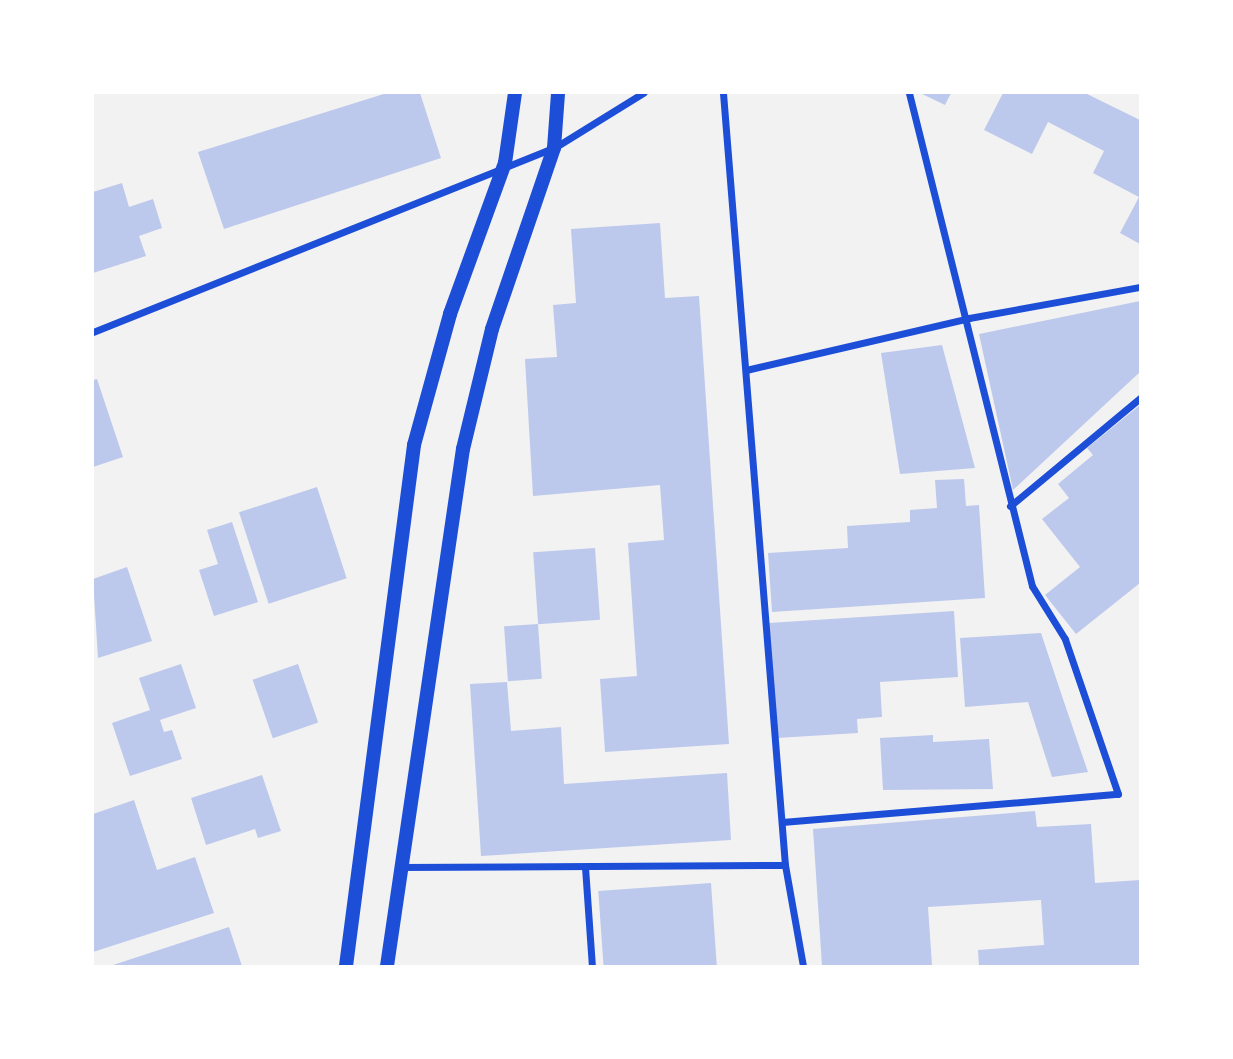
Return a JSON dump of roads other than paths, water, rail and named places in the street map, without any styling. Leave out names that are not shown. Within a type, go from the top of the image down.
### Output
[{"type":"main road","points":[[345,966],[414,445],[450,314],[505,163],[515,93]]},
{"type":"main road","points":[[387,966],[463,449],[492,329],[554,148],[558,93]]},
{"type":"street","points":[[93,332],[505,163],[554,148],[643,93]]},
{"type":"street","points":[[723,93],[785,865],[803,966]]},
{"type":"street","points":[[782,822],[1118,794],[1065,639],[1032,586],[1010,506],[969,318],[909,93]]},
{"type":"street","points":[[746,370],[969,318],[1140,287]]},
{"type":"street","points":[[1010,506],[1140,398]]},
{"type":"street","points":[[400,867],[785,865]]},
{"type":"street","points":[[585,867],[592,966]]}]
